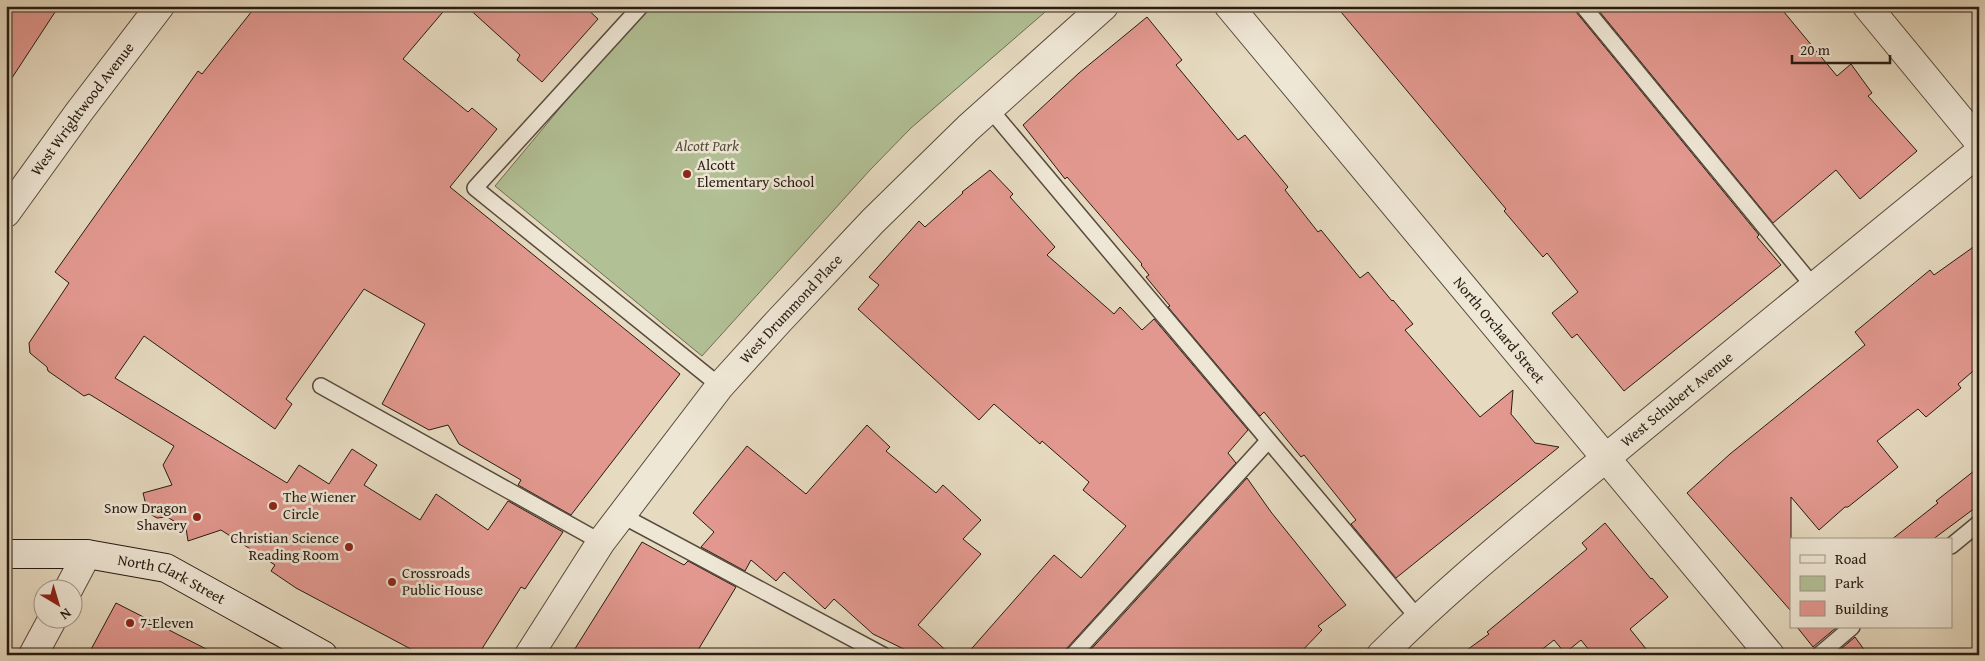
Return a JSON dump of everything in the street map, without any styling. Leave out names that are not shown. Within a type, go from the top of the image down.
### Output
[{"type":"street","name":"West Wrightwood Avenue","points":[[6,213],[79,112],[160,6]]},
{"type":"street","name":"West Drummond Place","points":[[529,655],[601,542],[720,386],[873,222],[989,108],[1104,6]]},
{"type":"street","name":"North Orchard Street","points":[[1229,6],[1770,655]]},
{"type":"street","points":[[1867,6],[1979,142]]},
{"type":"street","name":"West Schubert Avenue","points":[[1381,655],[1418,618],[1605,459],[1979,152]]},
{"type":"street","name":"North Clark Street","points":[[6,554],[87,554],[166,568],[322,655]]},
{"type":"street","points":[[74,578],[87,554]]},
{"type":"street","points":[[33,655],[47,628]]},
{"type":"lane","points":[[641,6],[475,188],[720,386]]},
{"type":"lane","points":[[1583,6],[1814,287]]},
{"type":"lane","points":[[989,108],[1418,618]]},
{"type":"lane","points":[[321,386],[601,542]]},
{"type":"lane","points":[[1073,655],[1268,441]]},
{"type":"lane","points":[[621,515],[883,655]]},
{"type":"lane","points":[[1952,545],[1979,523]]},
{"type":"lane","points":[[1819,655],[1851,628]]},
{"type":"green space","name":"Alcott Park","points":[[645,6],[1052,6],[911,128],[870,170],[702,356],[495,186]]},
{"type":"building","points":[[6,6],[59,6],[6,87]]},
{"type":"building","points":[[256,6],[448,6],[403,59],[468,112],[472,108],[497,129],[450,187],[680,374],[571,515],[518,485],[521,480],[459,444],[448,425],[429,430],[382,404],[425,324],[364,289],[286,399],[292,404],[275,429],[144,336],[115,378],[287,483],[299,465],[329,484],[352,449],[377,465],[364,485],[420,520],[436,494],[488,530],[508,501],[563,532],[525,589],[521,587],[478,655],[422,655],[296,588],[271,571],[275,565],[221,530],[188,541],[186,528],[167,517],[157,518],[148,513],[143,493],[172,485],[163,465],[174,446],[89,394],[84,396],[48,371],[47,367],[30,353],[29,343],[69,283],[55,272],[198,71],[202,74]]},
{"type":"building","points":[[466,6],[584,6],[598,19],[542,82],[517,60],[520,55]]},
{"type":"building","points":[[1336,6],[1574,6],[1576,12],[1759,235],[1757,237],[1781,265],[1624,391],[1577,334],[1572,338],[1552,313],[1578,292],[1547,253],[1543,257],[1504,211],[1506,209]]},
{"type":"building","points":[[1595,6],[1779,6],[1837,76],[1851,64],[1872,93],[1868,96],[1917,151],[1860,199],[1836,170],[1773,223]]},
{"type":"building","points":[[1147,17],[1182,60],[1176,65],[1238,140],[1245,135],[1288,187],[1285,190],[1318,232],[1321,230],[1360,278],[1368,272],[1393,300],[1413,324],[1405,330],[1480,417],[1513,390],[1511,414],[1535,443],[1559,447],[1396,578],[1351,524],[1356,520],[1304,455],[1301,457],[1264,412],[1260,416],[1168,307],[1170,306],[1146,277],[1149,275],[1142,264],[1067,177],[1065,179],[1023,125],[1079,73]]},
{"type":"building","points":[[990,170],[1013,194],[1010,197],[1055,247],[1047,255],[1114,314],[1120,307],[1142,330],[1154,319],[1248,430],[1228,453],[1236,463],[1066,649],[1064,655],[966,655],[1054,555],[1081,578],[1126,526],[1083,490],[1089,482],[1042,441],[1040,444],[994,404],[979,420],[858,309],[879,285],[869,277],[919,221],[925,227],[962,192]]},
{"type":"building","points":[[1979,243],[1979,366],[1958,384],[1961,388],[1926,417],[1918,409],[1877,441],[1898,467],[1848,507],[1845,507],[1819,530],[1791,497],[1790,610],[1687,493],[1730,454],[1865,345],[1855,332],[1930,270],[1934,275]]},
{"type":"building","points":[[867,425],[890,447],[886,451],[936,493],[943,485],[981,520],[963,539],[981,554],[918,625],[951,655],[916,655],[873,634],[834,599],[825,609],[784,572],[776,581],[751,560],[745,571],[701,547],[714,532],[693,513],[747,446],[806,494]]},
{"type":"building","points":[[1979,467],[1979,505],[1935,538],[1894,538],[1938,503],[1936,501]]},
{"type":"building","points":[[1247,478],[1271,512],[1346,605],[1318,626],[1322,630],[1298,655],[1086,655]]},
{"type":"building","points":[[1605,523],[1668,597],[1630,629],[1651,655],[1593,655],[1581,640],[1565,653],[1554,640],[1535,655],[1460,655],[1489,634],[1487,632],[1587,549],[1582,543]]},
{"type":"building","points":[[642,542],[684,565],[688,561],[736,587],[695,655],[571,655]]},
{"type":"building","name":"7-Eleven","points":[[116,603],[218,655],[88,655]]},
{"type":"building","points":[[1798,628],[1836,628],[1813,647]]},
{"type":"building","points":[[1855,637],[1868,655],[1834,655]]},
{"type":"place","name":"Alcott Elementary School","points":[[687,174]]},
{"type":"place","name":"The Wiener Circle","points":[[273,506]]},
{"type":"place","name":"Snow Dragon Shavery","points":[[197,517]]},
{"type":"place","name":"Christian Science Reading Room","points":[[349,547]]},
{"type":"place","name":"Crossroads Public House","points":[[392,582]]},
{"type":"place","name":"7-Eleven","points":[[130,623]]}]
